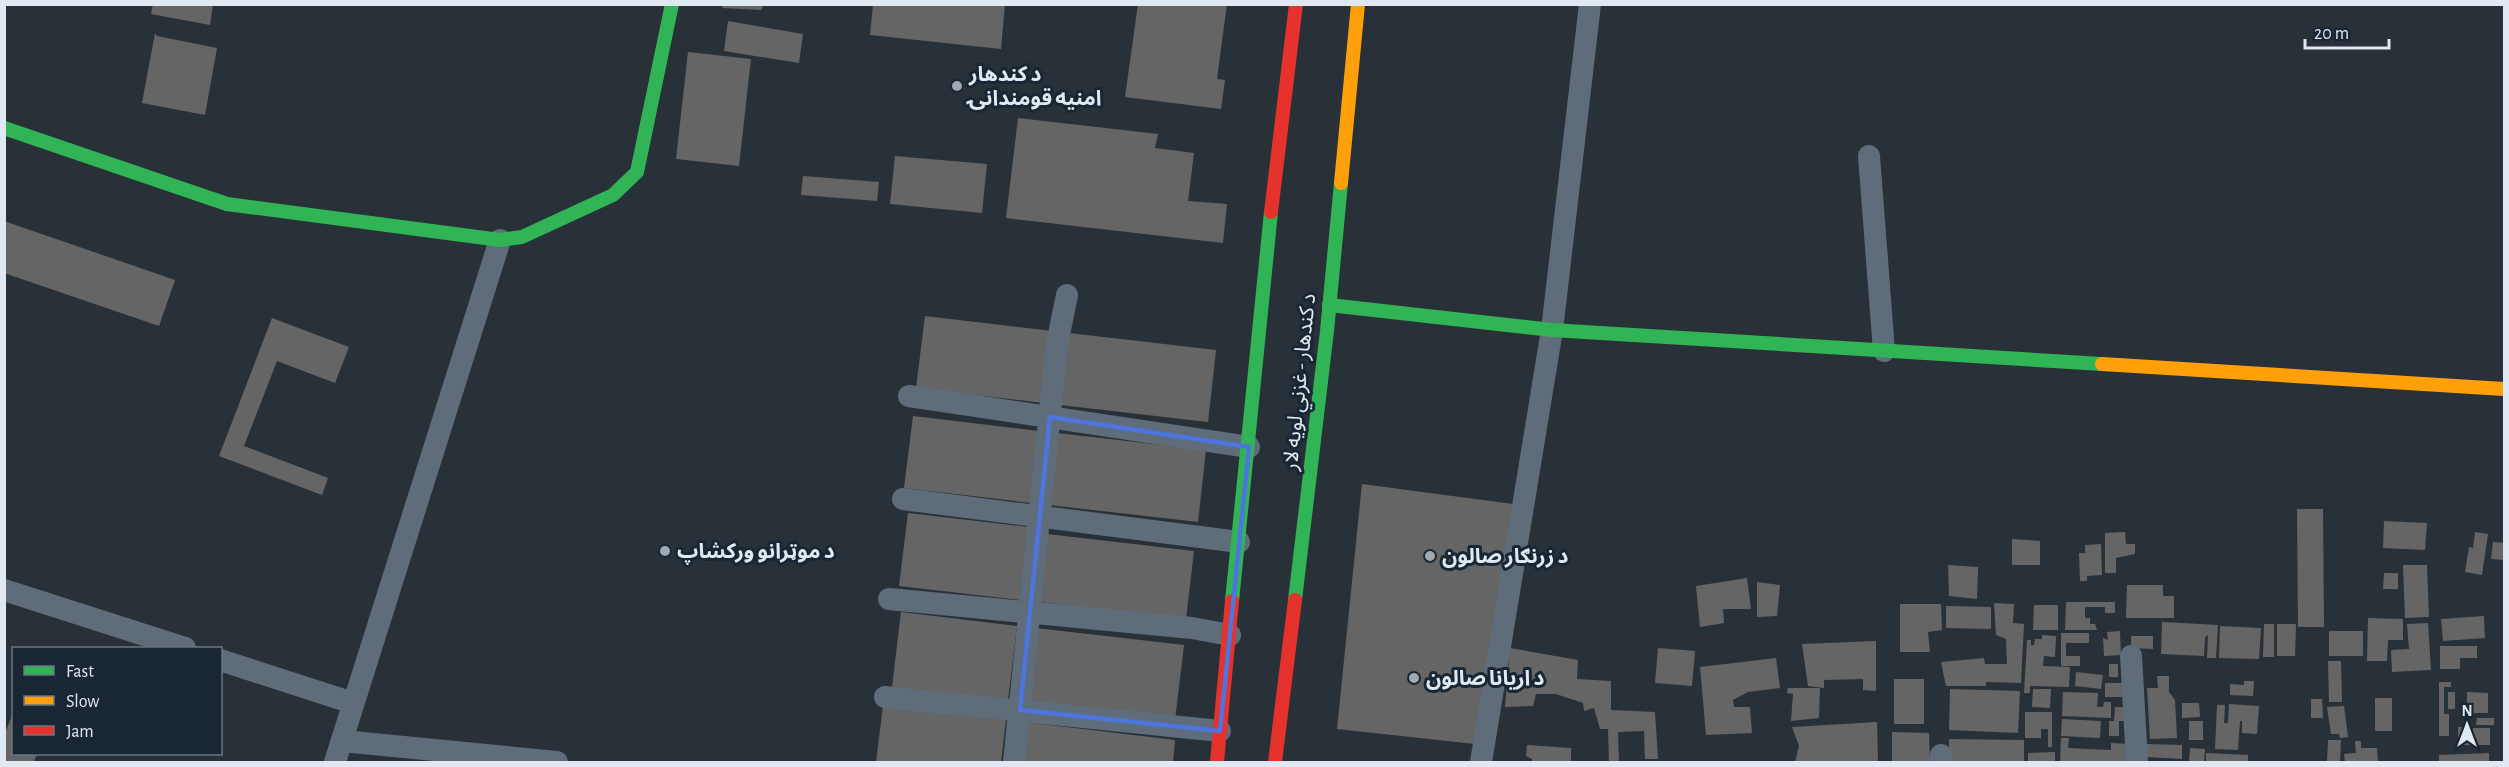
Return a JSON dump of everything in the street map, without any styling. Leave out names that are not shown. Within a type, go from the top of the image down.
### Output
[{"type":"main road","points":[[4,128],[227,204],[500,240],[522,237],[613,195],[637,172],[672,4]]},
{"type":"main road","name":"د کندهار - غزني لويه لار","points":[[1216,762],[1249,447],[1263,277],[1296,4]]},
{"type":"main road","name":"د کندهار - غزني لويه لار","points":[[1275,762],[1329,305],[1358,4]]},
{"type":"main road","points":[[1329,305],[1552,330],[2505,389]]},
{"type":"street","points":[[1481,762],[1552,330],[1590,4]]},
{"type":"street","points":[[1869,156],[1884,351]]},
{"type":"street","points":[[500,240],[338,752],[557,762]]},
{"type":"street","points":[[1014,762],[1058,344],[1067,295]]},
{"type":"street","points":[[909,396],[1249,447]]},
{"type":"street","points":[[903,499],[1239,542]]},
{"type":"street","points":[[4,590],[182,647]]},
{"type":"street","points":[[890,599],[1192,628],[1230,635]]},
{"type":"street","points":[[2131,656],[2137,762]]},
{"type":"street","points":[[222,661],[353,703]]},
{"type":"street","points":[[885,697],[1220,731]]},
{"type":"highlighted area","points":[[1050,417],[1249,447],[1220,731],[1020,710]]},
{"type":"building","points":[[153,4],[213,4],[210,25],[151,14]]},
{"type":"building","points":[[723,4],[764,4],[761,10],[722,8]]},
{"type":"building","points":[[873,4],[1005,4],[1001,49],[870,35]]},
{"type":"building","points":[[1138,4],[1227,4],[1217,79],[1225,80],[1221,109],[1125,97]]},
{"type":"building","points":[[728,21],[803,34],[799,63],[724,51]]},
{"type":"building","points":[[155,33],[157,36],[217,48],[205,115],[142,103]]},
{"type":"building","points":[[688,52],[751,59],[739,166],[676,159]]},
{"type":"building","points":[[1018,118],[1158,134],[1155,148],[1194,153],[1188,201],[1227,204],[1223,243],[1006,218]]},
{"type":"building","points":[[895,156],[987,164],[982,213],[890,204]]},
{"type":"building","points":[[803,176],[879,182],[877,201],[801,195]]},
{"type":"building","points":[[4,221],[175,280],[159,326],[4,273]]},
{"type":"building","points":[[925,316],[1052,331],[1044,403],[916,388]]},
{"type":"building","points":[[272,318],[349,347],[335,383],[277,361],[244,446],[328,478],[322,495],[219,456]]},
{"type":"building","points":[[1069,333],[1216,350],[1208,422],[1060,405]]},
{"type":"building","points":[[913,416],[1040,431],[1032,503],[904,488]]},
{"type":"building","points":[[1057,433],[1206,450],[1198,522],[1049,505]]},
{"type":"building","points":[[1362,484],[1513,504],[1475,744],[1337,729]]},
{"type":"building","points":[[2297,509],[2323,509],[2324,627],[2298,627]]},
{"type":"building","points":[[908,513],[1029,527],[1020,600],[899,586]]},
{"type":"building","points":[[2384,521],[2427,523],[2425,550],[2383,548]]},
{"type":"building","points":[[2125,532],[2126,544],[2135,544],[2135,554],[2116,558],[2116,573],[2105,573],[2105,533]]},
{"type":"building","points":[[2475,532],[2488,534],[2482,575],[2465,572],[2469,547],[2473,548]]},
{"type":"building","points":[[1047,534],[1194,551],[1186,619],[1039,602]]},
{"type":"building","points":[[2012,539],[2040,541],[2040,565],[2012,565]]},
{"type":"building","points":[[2493,542],[2504,543],[2504,560],[2491,559]]},
{"type":"building","points":[[2101,544],[2102,575],[2087,576],[2087,581],[2080,581],[2079,553],[2085,553],[2085,545]]},
{"type":"building","points":[[1948,565],[1978,567],[1977,599],[1949,596]]},
{"type":"building","points":[[2403,565],[2427,565],[2429,617],[2405,618]]},
{"type":"building","points":[[2384,573],[2398,573],[2398,589],[2383,589]]},
{"type":"building","points":[[1747,578],[1751,609],[1723,609],[1724,623],[1700,627],[1696,586]]},
{"type":"building","points":[[1757,582],[1780,585],[1777,616],[1757,617]]},
{"type":"building","points":[[2127,585],[2163,585],[2163,596],[2174,596],[2174,618],[2126,618]]},
{"type":"building","points":[[2066,602],[2115,602],[2115,613],[2105,613],[2105,607],[2085,607],[2085,618],[2090,618],[2090,624],[2095,624],[2097,630],[2065,630]]},
{"type":"building","points":[[1994,603],[2014,604],[2013,623],[2024,624],[2021,683],[1986,682],[1986,686],[1946,686],[1941,662],[1984,658],[1985,664],[2007,664],[2006,639],[1996,635]]},
{"type":"building","points":[[1900,604],[1941,604],[1942,630],[1928,632],[1930,652],[1900,652]]},
{"type":"building","points":[[2034,605],[2058,605],[2058,630],[2033,630]]},
{"type":"building","points":[[1946,606],[1991,607],[1991,629],[1946,628]]},
{"type":"building","points":[[901,612],[1017,626],[1008,700],[892,687]]},
{"type":"building","points":[[2484,616],[2485,638],[2443,641],[2441,619]]},
{"type":"building","points":[[2368,618],[2403,619],[2403,640],[2388,640],[2387,661],[2367,661]]},
{"type":"building","points":[[2162,622],[2218,625],[2216,658],[2207,658],[2208,635],[2205,637],[2204,656],[2161,654]]},
{"type":"building","points":[[2428,623],[2431,670],[2392,672],[2391,650],[2409,649],[2407,624]]},
{"type":"building","points":[[2264,624],[2274,624],[2274,657],[2263,657]]},
{"type":"building","points":[[2277,624],[2296,624],[2295,656],[2277,656]]},
{"type":"building","points":[[2220,626],[2261,628],[2259,659],[2219,658]]},
{"type":"building","points":[[1036,628],[1184,645],[1175,720],[1027,703]]},
{"type":"building","points":[[2120,631],[2121,655],[2104,656],[2103,638],[2108,640],[2107,632]]},
{"type":"building","points":[[2329,631],[2363,631],[2363,656],[2329,656]]},
{"type":"building","points":[[2061,633],[2089,633],[2089,643],[2066,643],[2066,656],[2080,656],[2080,666],[2061,666]]},
{"type":"building","points":[[2042,635],[2056,636],[2055,657],[2044,656],[2043,666],[2070,667],[2069,687],[2030,686],[2030,693],[2024,693],[2027,640],[2031,640],[2031,645],[2034,645],[2035,639],[2042,639]]},
{"type":"building","points":[[2131,636],[2153,636],[2153,649],[2131,648]]},
{"type":"building","points":[[1876,641],[1876,691],[1863,690],[1863,679],[1824,680],[1824,688],[1808,686],[1802,644]]},
{"type":"building","points":[[2440,646],[2477,646],[2477,658],[2460,658],[2460,669],[2440,669]]},
{"type":"building","points":[[1510,648],[1578,660],[1577,679],[1611,681],[1611,710],[1655,712],[1658,759],[1645,759],[1644,731],[1618,732],[1619,762],[1609,762],[1608,729],[1600,729],[1594,708],[1584,711],[1583,703],[1556,694],[1536,694],[1533,706],[1505,707]]},
{"type":"building","points":[[1658,648],[1695,651],[1692,686],[1655,683]]},
{"type":"building","points":[[1776,658],[1780,688],[1748,692],[1733,700],[1734,707],[1750,707],[1752,733],[1706,735],[1700,667]]},
{"type":"building","points":[[2328,661],[2341,661],[2342,702],[2329,702]]},
{"type":"building","points":[[2109,664],[2118,664],[2118,677],[2109,677]]},
{"type":"building","points":[[2076,672],[2103,675],[2101,689],[2075,686]]},
{"type":"building","points":[[2157,676],[2169,676],[2169,692],[2175,700],[2177,738],[2150,739],[2147,688],[2158,688]]},
{"type":"building","points":[[1894,679],[1924,679],[1924,724],[1894,724]]},
{"type":"building","points":[[2244,681],[2254,681],[2253,696],[2230,695],[2230,684],[2244,685]]},
{"type":"building","points":[[2439,682],[2451,682],[2451,687],[2444,687],[2444,714],[2449,714],[2449,736],[2439,736]]},
{"type":"building","points":[[2105,683],[2125,683],[2128,697],[2105,697]]},
{"type":"building","points":[[1788,688],[1820,688],[1819,718],[1791,721],[1793,694],[1787,693]]},
{"type":"building","points":[[1950,689],[2020,691],[2018,733],[1949,730]]},
{"type":"building","points":[[2033,689],[2051,689],[2050,708],[2032,707]]},
{"type":"building","points":[[2063,692],[2098,693],[2097,707],[2103,707],[2104,702],[2111,702],[2111,718],[2062,716]]},
{"type":"building","points":[[2448,692],[2455,692],[2455,709],[2448,709]]},
{"type":"building","points":[[2467,692],[2488,693],[2488,713],[2467,713]]},
{"type":"building","points":[[2375,698],[2392,698],[2392,731],[2375,731]]},
{"type":"building","points":[[2311,699],[2322,699],[2323,718],[2311,718]]},
{"type":"building","points":[[2182,703],[2199,703],[2200,717],[2182,718]]},
{"type":"building","points":[[2229,704],[2259,706],[2257,734],[2242,733],[2242,721],[2240,721],[2238,750],[2215,749],[2217,705],[2225,705],[2224,723],[2228,723]]},
{"type":"building","points":[[883,706],[1006,720],[1001,762],[876,762]]},
{"type":"building","points":[[2344,706],[2348,737],[2340,738],[2339,734],[2331,734],[2327,707]]},
{"type":"building","points":[[2115,707],[2127,707],[2127,721],[2119,721],[2119,736],[2109,736],[2109,721],[2114,721]]},
{"type":"building","points":[[2025,712],[2052,712],[2052,747],[2048,747],[2048,729],[2041,729],[2041,738],[2025,738]]},
{"type":"building","points":[[12,716],[12,755],[37,755],[34,762],[4,762],[4,736]]},
{"type":"building","points":[[2477,718],[2494,718],[2494,725],[2476,725]]},
{"type":"building","points":[[2062,719],[2101,721],[2100,738],[2061,736]]},
{"type":"building","points":[[2189,721],[2203,721],[2203,740],[2189,740]]},
{"type":"building","points":[[1025,722],[1175,740],[1173,762],[1020,762]]},
{"type":"building","points":[[1877,722],[1878,762],[1795,762],[1799,746],[1792,727]]},
{"type":"building","points":[[2458,727],[2464,727],[2464,733],[2473,733],[2473,728],[2490,728],[2490,745],[2458,745]]},
{"type":"building","points":[[1892,732],[1929,733],[1930,762],[1892,762]]},
{"type":"building","points":[[2061,738],[2069,738],[2068,748],[2111,750],[2111,743],[2131,744],[2130,762],[2060,762]]},
{"type":"building","points":[[1949,739],[2024,740],[2024,762],[1949,762]]},
{"type":"building","points":[[2328,740],[2341,740],[2340,762],[2327,762]]},
{"type":"building","points":[[2355,741],[2361,741],[2361,748],[2377,748],[2378,762],[2345,762],[2344,754],[2356,753]]},
{"type":"building","points":[[2147,744],[2182,745],[2182,759],[2147,757]]},
{"type":"building","points":[[1527,745],[1571,748],[1571,762],[1532,762],[1532,759],[1526,756]]},
{"type":"building","points":[[2190,748],[2205,749],[2204,762],[2189,762]]},
{"type":"building","points":[[2055,752],[2055,762],[2028,762],[2028,753]]},
{"type":"building","points":[[2206,753],[2248,755],[2248,762],[2206,762]]},
{"type":"building","points":[[2489,753],[2489,762],[2439,762],[2439,755]]},
{"type":"traffic: fast","points":[[4,128],[227,204],[500,240],[522,237],[613,195],[637,172],[672,4]]},
{"type":"traffic: fast","points":[[1295,600],[1327,331],[1341,183]]},
{"type":"traffic: fast","points":[[1232,601],[1271,212]]},
{"type":"traffic: fast","points":[[1329,305],[1552,330],[2102,364]]},
{"type":"traffic: slow","points":[[1341,183],[1358,4]]},
{"type":"traffic: slow","points":[[2102,364],[2504,389]]},
{"type":"traffic: jam","points":[[1271,212],[1296,4]]},
{"type":"traffic: jam","points":[[1275,762],[1295,600]]},
{"type":"traffic: jam","points":[[1217,762],[1232,601]]},
{"type":"place","name":"د کندهار امنيه قومندانۍ","points":[[957,86]]},
{"type":"place","name":"د موټرانو ورکشاپ","points":[[665,551]]},
{"type":"place","name":"د زرنګار صالون","points":[[1430,556]]},
{"type":"place","name":"د اریانا صالون","points":[[1414,678]]}]
